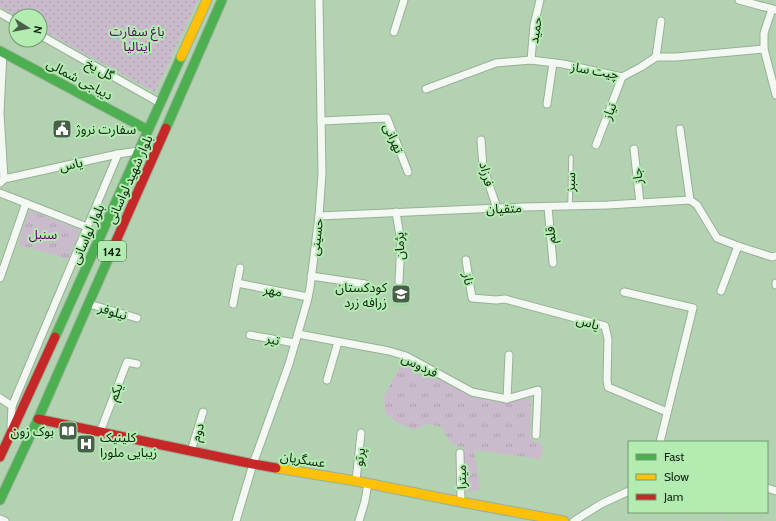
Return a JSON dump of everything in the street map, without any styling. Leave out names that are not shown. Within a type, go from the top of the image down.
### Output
[{"type":"main road","name":"بلوار لواسانی","points":[[0,457],[207,0]]},
{"type":"main road","name":"بلوار شهید لواسانی","points":[[0,500],[38,419],[222,0]]},
{"type":"main road","name":"دیباجی شمالی","points":[[1,51],[148,130]]},
{"type":"main road","name":"عسگریان","points":[[38,419],[253,464],[368,483],[564,521]]},
{"type":"street","name":"حسینی","points":[[236,521],[253,464],[289,364],[308,297],[319,216],[322,173],[319,0]]},
{"type":"street","points":[[394,32],[404,0]]},
{"type":"street","name":"حمید","points":[[531,60],[534,25],[540,0]]},
{"type":"street","points":[[739,0],[774,10],[764,33],[764,49],[776,95]]},
{"type":"street","points":[[661,21],[656,57],[676,57],[764,49]]},
{"type":"street","name":"گل یخ","points":[[48,40],[160,103]]},
{"type":"street","name":"یاس","points":[[1,51],[0,114],[2,181],[118,154],[138,151]]},
{"type":"street","name":"چیت ساز","points":[[426,89],[496,63],[531,60],[563,64],[622,77],[656,57]]},
{"type":"street","points":[[547,104],[553,63]]},
{"type":"street","name":"نیاز","points":[[596,145],[622,77]]},
{"type":"street","name":"تهرانی","points":[[321,121],[387,118],[408,172]]},
{"type":"street","points":[[680,129],[690,200],[697,205],[717,238],[738,246],[776,256]]},
{"type":"street","name":"فرزاد","points":[[481,140],[483,167],[497,208]]},
{"type":"street","name":"جاز","points":[[634,149],[640,203]]},
{"type":"street","points":[[11,435],[12,406],[118,154]]},
{"type":"street","points":[[0,193],[87,227]]},
{"type":"street","name":"متقیان","points":[[319,216],[497,208],[608,205],[690,200]]},
{"type":"street","points":[[0,278],[26,203]]},
{"type":"street","name":"قلم","points":[[548,207],[553,263]]},
{"type":"street","name":"پژمان","points":[[396,212],[402,242],[399,280]]},
{"type":"street","points":[[721,291],[738,246]]},
{"type":"street","name":"ناز","points":[[466,260],[472,298]]},
{"type":"street","points":[[233,304],[240,268]]},
{"type":"street","points":[[311,276],[365,284]]},
{"type":"street","name":"مهر","points":[[237,283],[308,297]]},
{"type":"street","points":[[624,292],[693,308],[660,441]]},
{"type":"street","name":"یاس","points":[[472,298],[496,300],[505,299],[605,326],[608,339],[608,387],[667,412]]},
{"type":"street","name":"نیلوفر","points":[[89,304],[137,318]]},
{"type":"street","name":"تیر","points":[[250,334],[295,343]]},
{"type":"street","name":"فردوس","points":[[298,334],[389,351],[406,356],[472,392],[506,399],[538,390],[536,435]]},
{"type":"street","points":[[327,380],[338,342]]},
{"type":"street","points":[[506,399],[509,355]]},
{"type":"street","name":"یکم","points":[[100,432],[127,362],[137,364]]},
{"type":"street","points":[[0,398],[12,406]]},
{"type":"street","name":"دوم","points":[[191,451],[202,412]]},
{"type":"street","name":"پرتو","points":[[356,481],[362,433]]},
{"type":"street","name":"میترا","points":[[460,452],[461,502]]},
{"type":"street","points":[[359,521],[365,501],[368,483]]},
{"type":"street","points":[[574,521],[601,504],[628,491]]},
{"type":"street","points":[[0,519],[5,521]]},
{"type":"lane","name":"سبز","points":[[570,206],[571,158]]},
{"type":"shaded area","name":"کودکستان زرافه زرد","points":[[393,286],[409,286],[409,306],[393,306]]},
{"type":"green space","name":"باغ سفارت ایتالیا","points":[[0,0],[198,0],[155,92],[48,33],[48,8],[8,8],[8,11],[0,7]]},
{"type":"green space","name":"سنبل","points":[[29,210],[80,230],[69,259],[18,245]]},
{"type":"green space","points":[[402,363],[410,363],[428,375],[457,388],[470,396],[500,403],[531,399],[530,438],[543,446],[541,459],[474,450],[480,490],[464,493],[464,447],[453,445],[442,427],[427,424],[414,430],[398,423],[385,413],[384,396]]},
{"type":"traffic: fast","points":[[166,128],[222,0]]},
{"type":"traffic: fast","points":[[0,51],[148,130]]},
{"type":"traffic: fast","points":[[55,337],[181,57]]},
{"type":"traffic: fast","points":[[0,500],[38,419],[116,241]]},
{"type":"traffic: slow","points":[[181,57],[207,0]]},
{"type":"traffic: slow","points":[[276,468],[356,481],[564,521]]},
{"type":"traffic: jam","points":[[116,241],[166,128]]},
{"type":"traffic: jam","points":[[0,457],[55,337]]},
{"type":"traffic: jam","points":[[38,419],[276,468]]},
{"type":"place","name":"سفارت نروژ","points":[[62,129]]},
{"type":"place","name":"کودکستان زرافه زرد","points":[[401,294]]},
{"type":"place","name":"بوک زون","points":[[68,431]]},
{"type":"place","name":"کلینیک زیبایی ملورا","points":[[86,444]]}]
